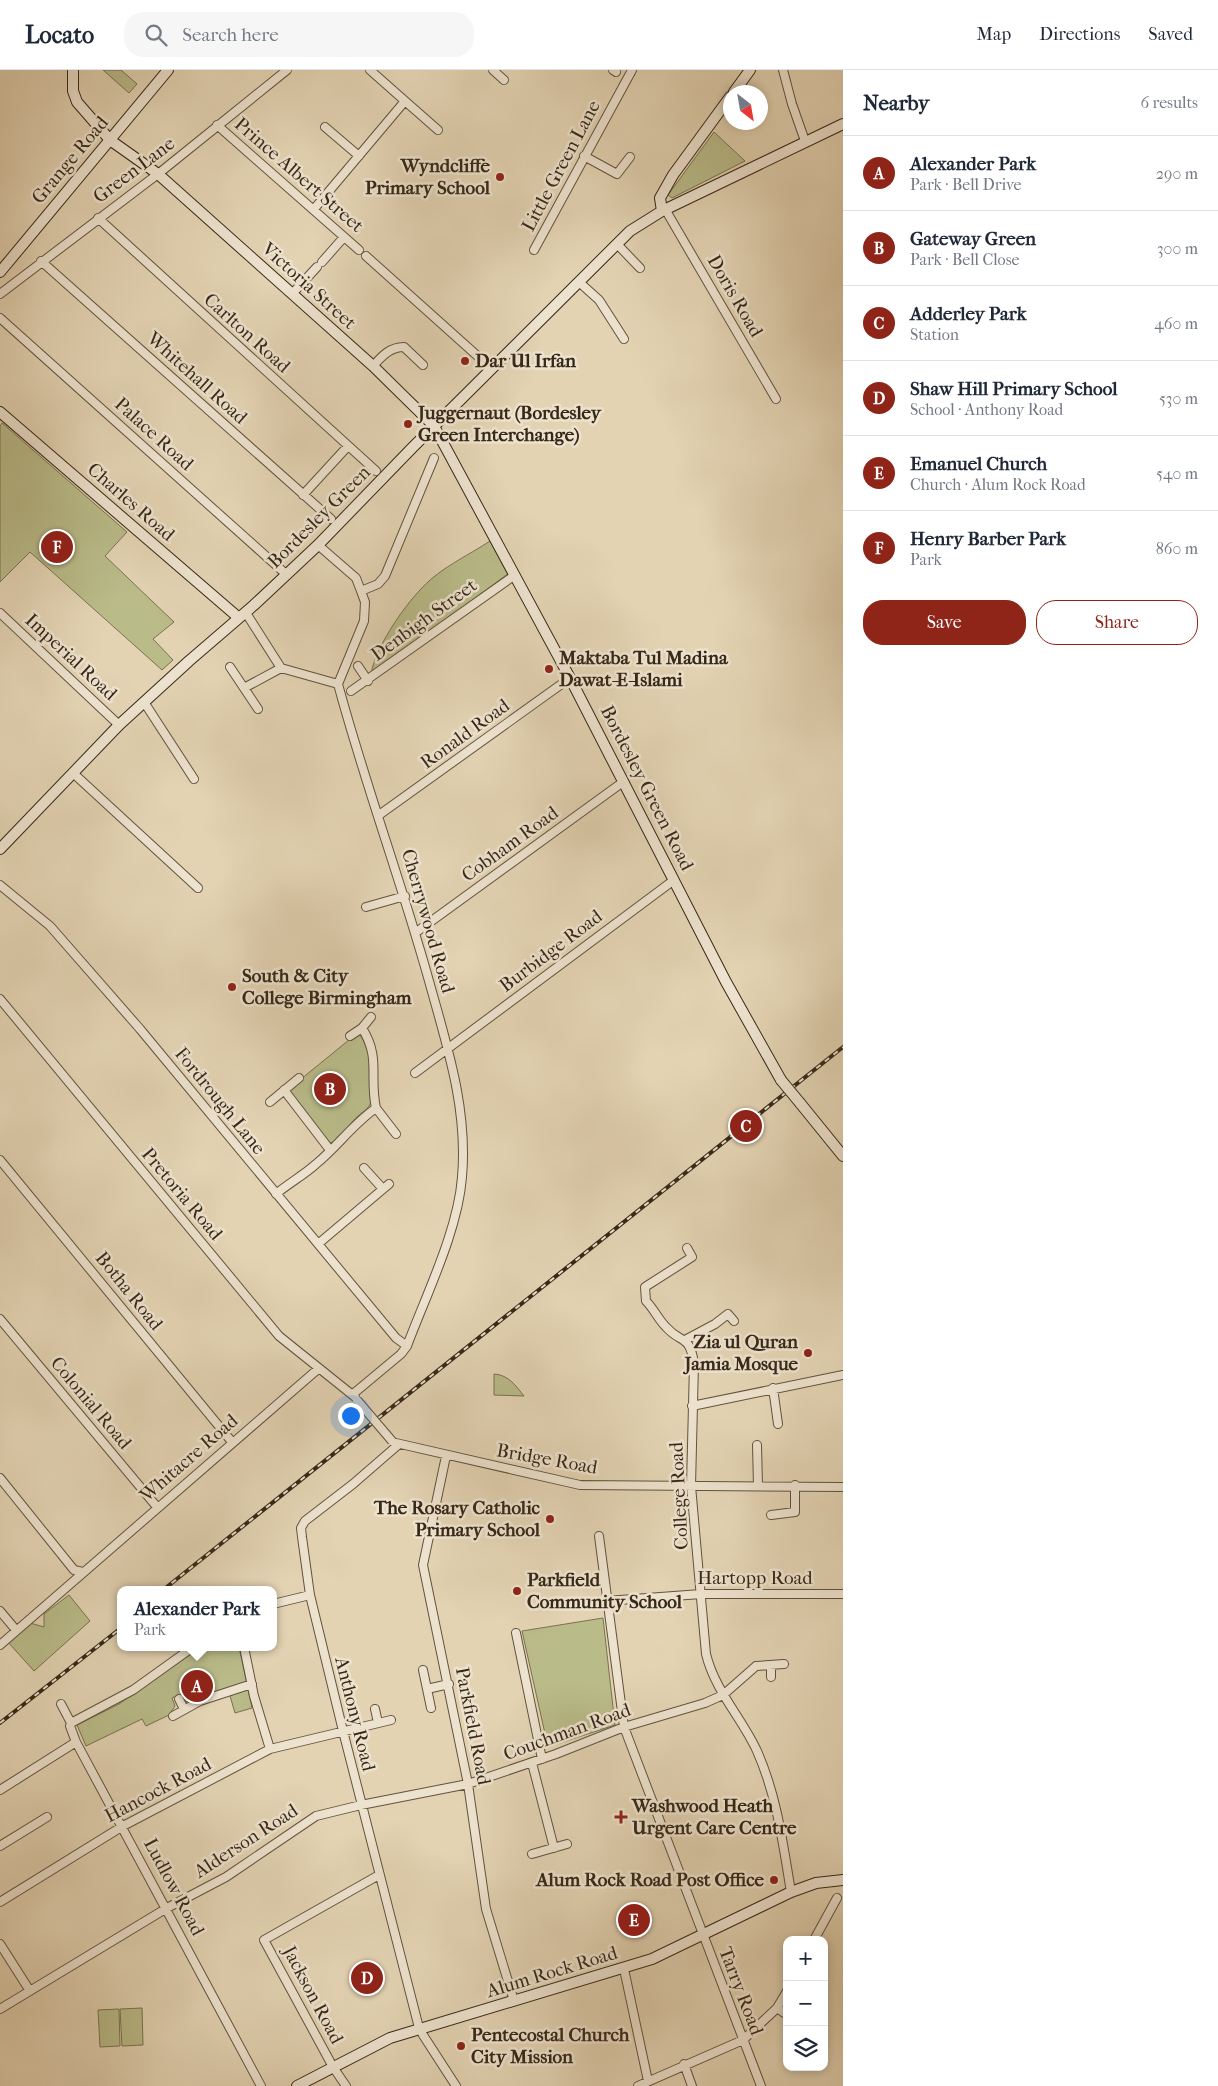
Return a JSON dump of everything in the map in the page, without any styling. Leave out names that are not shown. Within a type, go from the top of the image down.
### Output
[{"type":"main road","name":"Victoria Street","points":[[73,70],[73,91],[77,102],[110,140],[158,174],[373,366],[434,426]]},
{"type":"main road","name":"Grange Road","points":[[0,272],[168,70]]},
{"type":"main road","points":[[739,85],[750,70]]},
{"type":"main road","points":[[664,210],[660,198],[673,175],[723,107]]},
{"type":"main road","name":"Bordesley Green","points":[[0,849],[144,702],[287,575],[318,545],[434,426],[617,244],[643,222],[664,210],[843,124]]},
{"type":"main road","name":"Charles Road","points":[[0,412],[242,615]]},
{"type":"main road","name":"Bordesley Green Road","points":[[434,426],[570,678],[726,982],[781,1080],[843,1156]]},
{"type":"main road","name":"Alum Rock Road","points":[[298,2086],[376,2044],[624,1969],[652,1959],[702,1936],[791,1892],[816,1883],[843,1880]]},
{"type":"street","name":"Green Lane","points":[[0,294],[158,174],[287,70]]},
{"type":"street","points":[[370,70],[438,130]]},
{"type":"street","points":[[493,70],[504,80]]},
{"type":"street","name":"Little Green Lane","points":[[534,250],[632,70]]},
{"type":"street","points":[[783,70],[805,142]]},
{"type":"street","points":[[314,209],[405,101]]},
{"type":"street","name":"Prince Albert Street","points":[[217,125],[359,250]]},
{"type":"street","points":[[325,127],[359,156]]},
{"type":"street","points":[[584,156],[617,174],[630,157]]},
{"type":"street","name":"Doris Road","points":[[664,210],[776,399]]},
{"type":"street","name":"Carlton Road","points":[[98,218],[376,471]]},
{"type":"street","points":[[292,294],[344,237]]},
{"type":"street","points":[[617,244],[640,268]]},
{"type":"street","name":"Prince Albert Street","points":[[366,256],[492,369]]},
{"type":"street","name":"Whitehall Road","points":[[41,261],[331,519]]},
{"type":"street","points":[[580,282],[599,300],[624,339]]},
{"type":"street","name":"Palace Road","points":[[0,318],[287,575]]},
{"type":"street","points":[[373,366],[387,352],[396,347],[404,346],[423,364]]},
{"type":"street","points":[[303,494],[348,446]]},
{"type":"street","points":[[361,591],[378,584],[385,576],[434,458]]},
{"type":"street","points":[[242,615],[281,668],[338,684],[364,621],[365,602],[356,578],[318,545]]},
{"type":"street","name":"Denbigh Street","points":[[351,692],[515,575]]},
{"type":"street","name":"Imperial Road","points":[[0,613],[119,726]]},
{"type":"street","points":[[230,666],[258,710]]},
{"type":"street","points":[[358,666],[368,681]]},
{"type":"street","points":[[244,688],[281,668]]},
{"type":"street","name":"Ronald Road","points":[[379,815],[570,678]]},
{"type":"street","name":"Cherrywood Road","points":[[338,684],[405,896],[455,1075],[463,1124],[462,1178],[458,1203],[450,1232],[407,1346],[401,1354],[355,1397]]},
{"type":"street","points":[[144,702],[194,779]]},
{"type":"street","points":[[73,773],[198,888]]},
{"type":"street","name":"Cobham Road","points":[[415,933],[623,782]]},
{"type":"street","name":"Burbidge Road","points":[[415,1073],[674,880]]},
{"type":"street","name":"Fordrough Lane","points":[[0,885],[56,933],[140,1029],[396,1338],[407,1346]]},
{"type":"street","points":[[366,907],[405,896]]},
{"type":"street","name":"Pretoria Road","points":[[0,999],[279,1336],[355,1397]]},
{"type":"street","points":[[350,1036],[362,1028],[371,1017]]},
{"type":"street","points":[[362,1028],[372,1042],[375,1064],[372,1091],[376,1108],[396,1134]]},
{"type":"street","points":[[270,1102],[299,1078]]},
{"type":"street","points":[[284,1090],[330,1150]]},
{"type":"street","points":[[276,1194],[316,1164],[347,1135],[358,1120],[376,1108]]},
{"type":"street","name":"Botha Road","points":[[0,1160],[232,1442]]},
{"type":"street","points":[[318,1244],[386,1186],[364,1168]]},
{"type":"street","points":[[686,1248],[692,1257],[645,1287],[646,1301],[666,1327],[685,1340],[715,1324],[728,1314],[734,1321]]},
{"type":"street","name":"Colonial Road","points":[[0,1319],[157,1507]]},
{"type":"street","name":"College Road","points":[[685,1340],[692,1349],[694,1364],[691,1486],[706,1654],[710,1671],[723,1696],[745,1728],[766,1771],[781,1824],[791,1892]]},
{"type":"street","name":"Whitacre Road","points":[[0,1645],[318,1369]]},
{"type":"street","points":[[692,1406],[843,1375]]},
{"type":"street","points":[[773,1388],[778,1424]]},
{"type":"street","points":[[355,1397],[395,1443]]},
{"type":"street","name":"Bridge Road","points":[[395,1443],[580,1485],[795,1485],[843,1487]]},
{"type":"street","name":"Anthony Road","points":[[395,1443],[305,1522],[301,1528],[310,1595],[342,1731],[421,2030],[456,2086]]},
{"type":"street","points":[[757,1444],[758,1486]]},
{"type":"street","name":"Parkfield Road","points":[[446,1456],[424,1565],[468,1784],[486,1909],[514,2001]]},
{"type":"street","points":[[0,1478],[74,1570],[83,1572]]},
{"type":"street","points":[[771,1515],[795,1512],[795,1485]]},
{"type":"street","name":"Tarry Road","points":[[599,1536],[624,1727],[760,2086]]},
{"type":"street","name":"Hartopp Road","points":[[606,1601],[701,1594],[843,1594]]},
{"type":"street","points":[[277,1603],[310,1595]]},
{"type":"street","points":[[0,1611],[16,1630]]},
{"type":"street","points":[[516,1633],[542,1759]]},
{"type":"street","points":[[72,1723],[133,1690],[187,1651]]},
{"type":"street","points":[[245,1651],[270,1749]]},
{"type":"street","points":[[723,1696],[756,1666],[784,1664]]},
{"type":"street","points":[[771,1665],[771,1677]]},
{"type":"street","points":[[423,1670],[431,1708]]},
{"type":"street","points":[[173,1716],[200,1701],[252,1684]]},
{"type":"street","points":[[427,1689],[449,1684]]},
{"type":"street","name":"Couchman Road","points":[[361,1805],[468,1784],[532,1763],[624,1727],[723,1696]]},
{"type":"street","points":[[179,1699],[184,1709]]},
{"type":"street","name":"Ludlow Road","points":[[61,1704],[72,1723],[70,1726],[76,1742],[262,2086]]},
{"type":"street","points":[[375,1709],[378,1723]]},
{"type":"street","name":"Hancock Road","points":[[0,1902],[123,1826],[270,1749],[391,1720]]},
{"type":"street","points":[[0,1790],[76,1742]]},
{"type":"street","points":[[532,1763],[554,1848]]},
{"type":"street","name":"Alderson Road","points":[[0,2009],[167,1908],[226,1877],[316,1816],[361,1805]]},
{"type":"street","points":[[0,1846],[47,1817]]},
{"type":"street","points":[[532,1854],[567,1844]]},
{"type":"street","name":"Jackson Road","points":[[346,2086],[333,2066],[264,1940],[379,1875]]},
{"type":"street","points":[[816,1936],[836,1898]]},
{"type":"street","points":[[0,1944],[30,1991]]},
{"type":"street","points":[[624,1969],[648,2081]]},
{"type":"street","points":[[638,2086],[684,2064],[743,2040],[777,2008],[783,1998]]},
{"type":"street","points":[[777,2008],[783,2012]]},
{"type":"street","points":[[684,2064],[692,2086]]},
{"type":"green space","points":[[103,70],[121,70],[137,84],[129,93]]},
{"type":"green space","points":[[714,132],[745,161],[672,198],[668,195]]},
{"type":"green space","points":[[2,423],[127,532],[105,556],[174,622],[153,639],[173,660],[162,670],[30,552],[0,582],[0,426]]},
{"type":"green space","points":[[490,541],[509,573],[371,675],[379,650],[405,607],[441,571]]},
{"type":"green space","points":[[355,1035],[360,1035],[369,1059],[371,1102],[367,1109],[353,1120],[337,1140],[327,1143],[290,1094],[290,1088]]},
{"type":"green space","points":[[494,1374],[504,1376],[524,1396],[494,1395]]},
{"type":"green space","points":[[69,1595],[90,1621],[34,1671],[7,1641],[30,1623],[44,1627],[44,1614]]},
{"type":"green space","points":[[603,1618],[615,1725],[548,1747],[522,1631]]},
{"type":"green space","points":[[195,1651],[240,1651],[252,1708],[235,1713],[228,1689],[186,1702],[181,1694],[172,1698],[175,1706],[169,1715],[146,1726],[142,1719],[86,1746],[77,1725],[119,1704]]},
{"type":"green space","points":[[142,2008],[143,2045],[122,2046],[120,2009]]},
{"type":"green space","points":[[119,2009],[120,2046],[100,2047],[98,2010]]},
{"type":"railway","points":[[168,1586],[843,1047]]},
{"type":"railway","points":[[0,1723],[117,1631]]},
{"type":"place","name":"Wyndcliffe Primary School","points":[[500,177]]},
{"type":"place","name":"Dar Ul Irfan","points":[[465,361]]},
{"type":"place","name":"Juggernaut (Bordesley Green Interchange)","points":[[408,424]]},
{"type":"place","name":"Henry Barber Park","points":[[57,547]]},
{"type":"place","name":"Maktaba Tul Madina Dawat-E-Islami","points":[[549,669]]},
{"type":"place","name":"South & City College Birmingham","points":[[232,987]]},
{"type":"place","name":"Gateway Green","points":[[330,1089]]},
{"type":"place","name":"Adderley Park","points":[[746,1126]]},
{"type":"place","name":"Zia ul Quran Jamia Mosque","points":[[808,1353]]},
{"type":"place","name":"The Rosary Catholic Primary School","points":[[550,1519]]},
{"type":"place","name":"Parkfield Community School","points":[[517,1591]]},
{"type":"place","name":"Alexander Park","points":[[197,1686]]},
{"type":"place","name":"Washwood Heath Urgent Care Centre","points":[[621,1817]]},
{"type":"place","name":"Alum Rock Road Post Office","points":[[774,1880]]},
{"type":"place","name":"Emanuel Church","points":[[634,1920]]},
{"type":"place","name":"Shaw Hill Primary School","points":[[367,1978]]},
{"type":"place","name":"Pentecostal Church City Mission","points":[[461,2046]]}]
